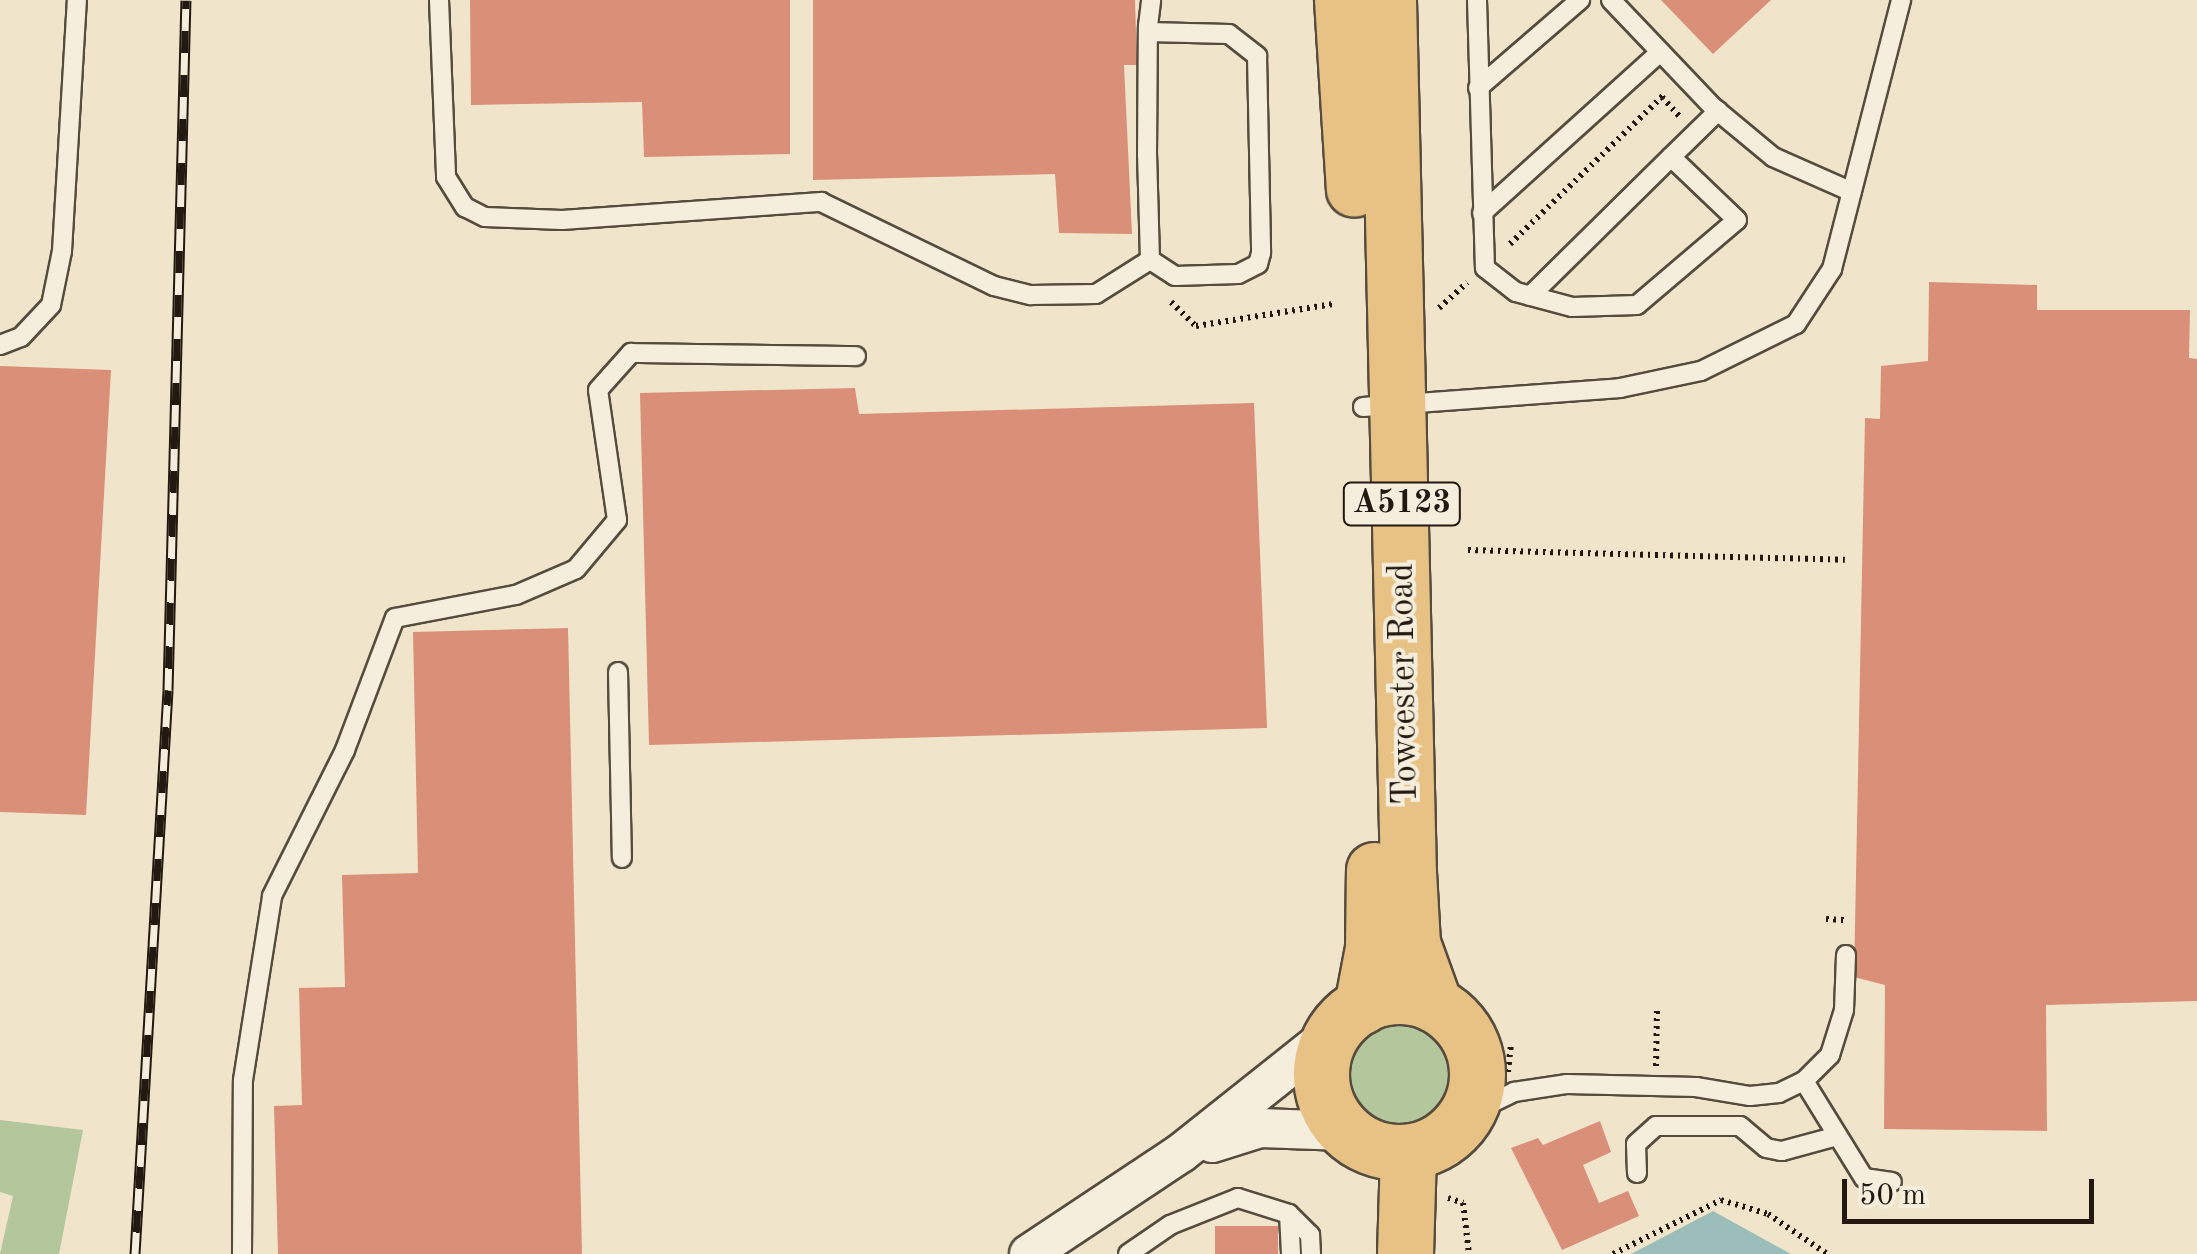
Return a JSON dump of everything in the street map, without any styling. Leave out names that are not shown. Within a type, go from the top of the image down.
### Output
[{"type":"main road","name":"Towcester Road","points":[[1342,0],[1352,144],[1382,406],[1412,943],[1434,1004]]},
{"type":"main road","name":"Towcester Road","points":[[1347,1019],[1375,896],[1382,406],[1397,346],[1388,0]]},
{"type":"main road","points":[[1347,1019],[1377,997],[1434,1004]]},
{"type":"main road","name":"A5123","points":[[1434,1004],[1462,1026],[1476,1059],[1474,1097],[1466,1116]]},
{"type":"main road","name":"A5123","points":[[1345,1132],[1324,1099],[1320,1078],[1347,1019]]},
{"type":"main road","points":[[1345,1132],[1385,1151],[1408,1152],[1430,1147],[1466,1116]]},
{"type":"main road","points":[[1404,1254],[1408,1152]]},
{"type":"street","points":[[1029,1254],[1181,1154],[1347,1019]]},
{"type":"street","points":[[1181,1154],[1260,1128],[1345,1132]]},
{"type":"lane","points":[[0,344],[20,338],[51,305],[62,251],[77,0]]},
{"type":"lane","points":[[439,0],[446,177],[465,207],[485,218],[562,220],[821,202],[994,286],[1031,295],[1096,294],[1143,264]]},
{"type":"lane","points":[[1143,264],[1150,0]]},
{"type":"lane","points":[[1327,0],[1352,144]]},
{"type":"lane","points":[[1477,0],[1485,268],[1530,296],[1572,307],[1637,306],[1737,220],[1671,157]]},
{"type":"lane","points":[[1478,88],[1580,0]]},
{"type":"lane","points":[[1611,0],[1718,111],[1773,157],[1852,192]]},
{"type":"lane","points":[[1382,406],[1620,388],[1701,371],[1796,324],[1832,269],[1901,0]]},
{"type":"lane","points":[[1143,264],[1176,276],[1212,278],[1258,264],[1257,56],[1229,34],[1148,32]]},
{"type":"lane","points":[[1482,213],[1660,52]]},
{"type":"lane","points":[[1530,296],[1718,111]]},
{"type":"lane","points":[[242,1254],[243,1080],[272,896],[345,750],[395,618],[516,595],[576,569],[617,520],[598,390],[630,353],[856,356]]},
{"type":"lane","points":[[618,672],[622,858]]},
{"type":"lane","points":[[1466,1116],[1514,1092],[1568,1084],[1696,1088],[1750,1096],[1804,1081],[1830,1055],[1844,1010],[1846,955]]},
{"type":"lane","points":[[1804,1081],[1834,1137],[1864,1178],[1892,1182]]},
{"type":"lane","points":[[1637,1173],[1636,1144],[1656,1126],[1740,1126],[1766,1148],[1782,1151],[1834,1137]]},
{"type":"lane","points":[[1128,1254],[1170,1225],[1238,1198],[1288,1214],[1310,1235],[1311,1254]]},
{"type":"lane","points":[[1288,1214],[1291,1254]]},
{"type":"path","points":[[1397,346],[1485,268],[1684,76]]},
{"type":"path","points":[[1143,264],[1196,326],[1333,304]]},
{"type":"path","points":[[1468,550],[1845,560]]},
{"type":"path","points":[[1826,919],[1844,920]]},
{"type":"path","points":[[1613,1254],[1721,1200],[1768,1214],[1827,1254]]},
{"type":"green space","points":[[1400,1024],[1428,1032],[1442,1046],[1450,1074],[1442,1102],[1428,1116],[1400,1124],[1372,1116],[1358,1102],[1350,1074],[1358,1046],[1372,1032]]},
{"type":"green space","points":[[0,1120],[83,1130],[59,1254],[0,1254],[13,1196],[0,1192]]},
{"type":"water","points":[[1713,1211],[1791,1254],[1631,1254]]},
{"type":"building","points":[[470,0],[790,0],[790,154],[644,157],[642,102],[471,105]]},
{"type":"building","points":[[813,0],[1135,0],[1137,65],[1124,65],[1132,234],[1059,233],[1055,174],[813,180]]},
{"type":"building","points":[[1661,0],[1771,0],[1713,54]]},
{"type":"building","points":[[1929,282],[2037,285],[2037,310],[2190,310],[2189,358],[2197,359],[2197,1001],[2046,1005],[2047,1131],[1884,1129],[1885,985],[1854,977],[1865,418],[1880,419],[1881,366],[1928,361]]},
{"type":"building","points":[[0,366],[111,370],[86,815],[0,812]]},
{"type":"building","points":[[855,388],[859,414],[1254,403],[1267,728],[649,745],[640,393]]},
{"type":"building","points":[[568,628],[582,1254],[278,1254],[274,1106],[302,1105],[299,988],[345,987],[342,875],[418,873],[413,632]]},
{"type":"building","points":[[1600,1121],[1611,1152],[1583,1165],[1599,1203],[1628,1191],[1639,1216],[1562,1250],[1511,1148],[1538,1138],[1543,1145]]},
{"type":"building","points":[[1215,1226],[1278,1226],[1278,1254],[1215,1254]]},
{"type":"railway","points":[[135,1254],[168,690],[186,0]]}]
